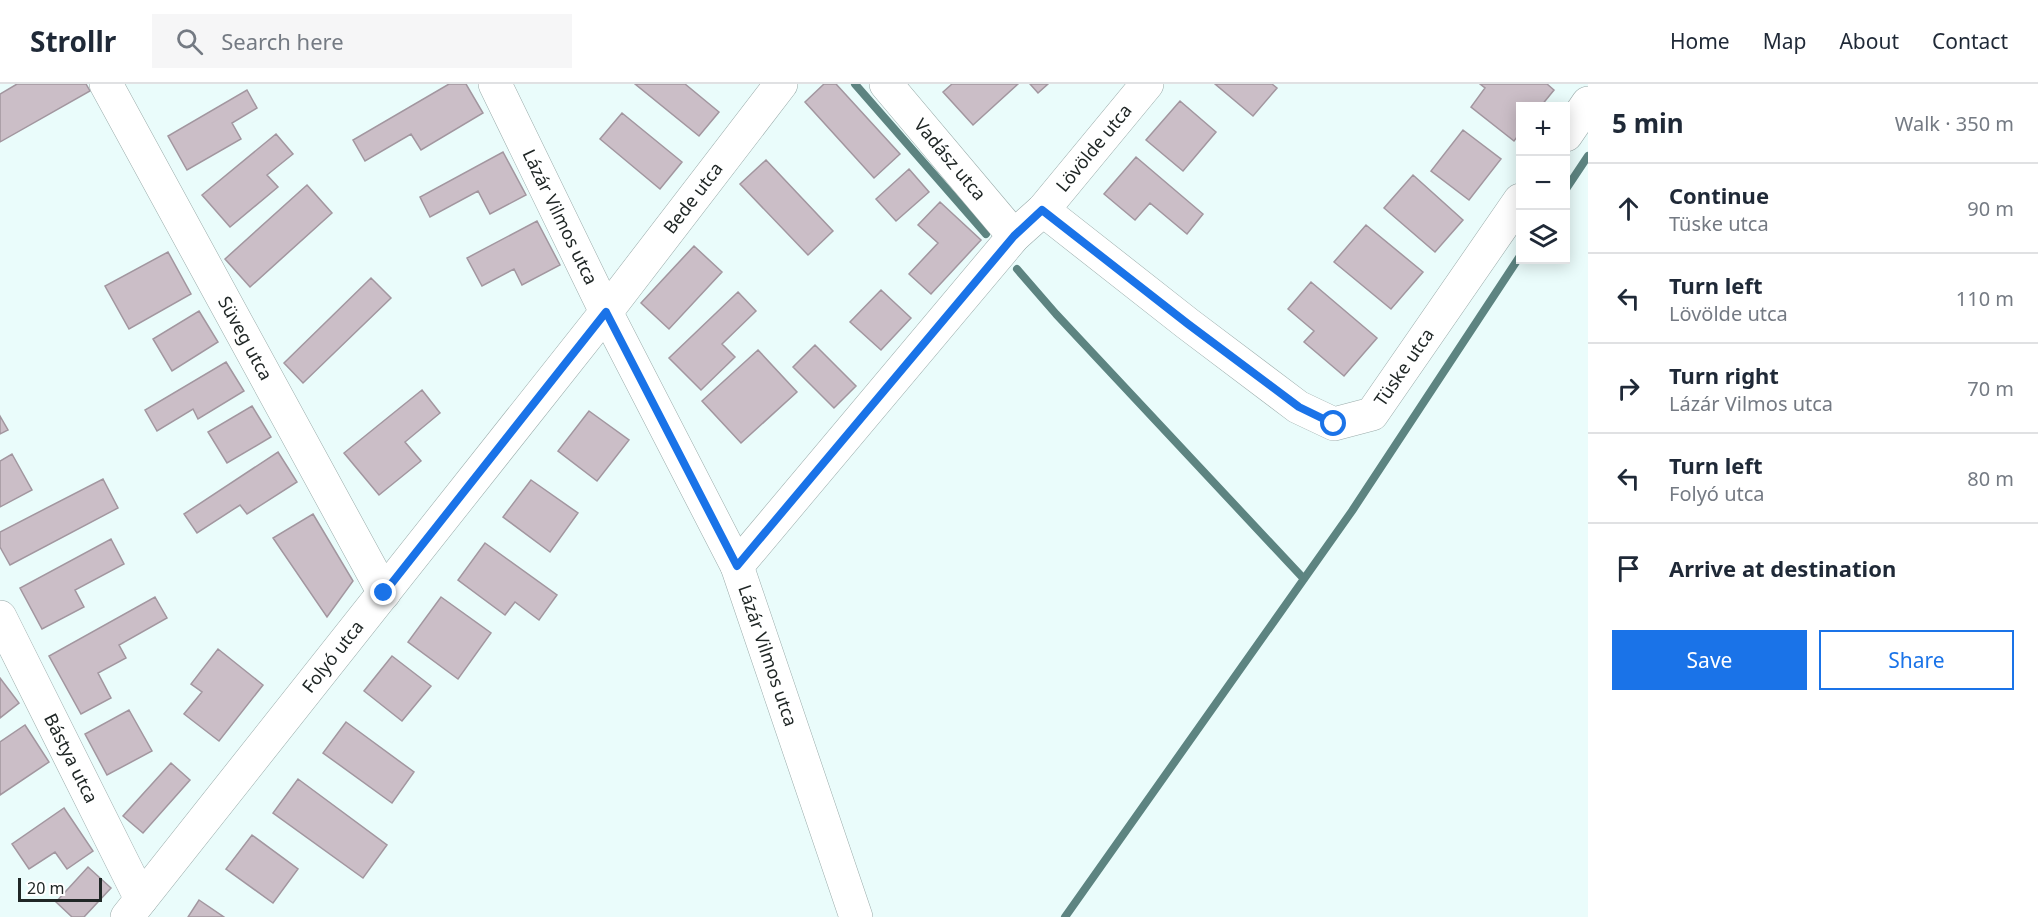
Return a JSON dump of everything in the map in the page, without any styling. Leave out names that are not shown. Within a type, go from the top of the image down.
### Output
[{"type":"street","name":"Süveg utca","points":[[106,84],[384,593]]},
{"type":"street","name":"Lázár Vilmos utca","points":[[495,84],[606,312],[737,566],[856,917]]},
{"type":"street","name":"Bede utca","points":[[606,312],[781,84]]},
{"type":"street","name":"Vadász utca","points":[[886,84],[1014,236]]},
{"type":"street","name":"Lövölde utca","points":[[737,566],[1014,236],[1042,210],[1147,84]]},
{"type":"street","points":[[1570,129],[1588,103]]},
{"type":"street","name":"Tüske utca","points":[[1042,210],[1299,407],[1334,424],[1372,414],[1516,207]]},
{"type":"street","name":"Folyó utca","points":[[134,908],[606,312]]},
{"type":"street","name":"Bástya utca","points":[[0,616],[134,908]]},
{"type":"building","points":[[17,84],[86,84],[90,91],[0,142],[0,94]]},
{"type":"building","points":[[449,84],[466,84],[483,113],[421,150],[411,134],[365,161],[353,140]]},
{"type":"building","points":[[635,84],[685,84],[719,112],[699,136]]},
{"type":"building","points":[[824,84],[836,84],[900,154],[874,178],[805,102]]},
{"type":"building","points":[[952,84],[1018,84],[973,125],[943,92]]},
{"type":"building","points":[[1030,84],[1048,84],[1038,93]]},
{"type":"building","points":[[1215,84],[1272,84],[1277,88],[1253,116]]},
{"type":"building","points":[[1480,84],[1547,84],[1554,90],[1544,102],[1516,102],[1516,138],[1514,141],[1471,107],[1485,88]]},
{"type":"building","points":[[247,90],[257,108],[232,123],[241,139],[187,170],[168,136]]},
{"type":"building","points":[[1180,101],[1216,132],[1183,171],[1146,140]]},
{"type":"building","points":[[622,113],[682,162],[660,189],[600,139]]},
{"type":"building","points":[[1463,130],[1501,159],[1469,200],[1431,171]]},
{"type":"building","points":[[276,134],[293,154],[267,175],[278,187],[230,227],[202,195]]},
{"type":"building","points":[[503,152],[526,195],[490,214],[478,191],[430,217],[420,197]]},
{"type":"building","points":[[1136,157],[1203,214],[1187,234],[1150,203],[1135,220],[1104,194]]},
{"type":"building","points":[[766,160],[833,231],[808,255],[740,184]]},
{"type":"building","points":[[909,169],[929,192],[896,221],[876,199]]},
{"type":"building","points":[[1413,175],[1463,220],[1435,252],[1384,208]]},
{"type":"building","points":[[307,185],[332,213],[250,287],[225,259]]},
{"type":"building","points":[[940,202],[981,240],[931,294],[909,274],[938,243],[918,225]]},
{"type":"building","points":[[537,221],[560,265],[522,285],[514,269],[482,286],[467,258]]},
{"type":"building","points":[[1366,225],[1423,272],[1391,309],[1334,262]]},
{"type":"building","points":[[694,246],[722,272],[669,329],[641,303]]},
{"type":"building","points":[[168,252],[191,294],[129,329],[105,286]]},
{"type":"building","points":[[371,278],[391,298],[303,383],[284,363]]},
{"type":"building","points":[[1311,282],[1377,338],[1344,376],[1304,342],[1314,331],[1288,309]]},
{"type":"building","points":[[881,290],[911,318],[881,350],[850,322]]},
{"type":"building","points":[[738,292],[756,311],[722,344],[735,357],[701,390],[669,358]]},
{"type":"building","points":[[199,311],[218,342],[172,371],[153,339]]},
{"type":"building","points":[[815,345],[856,386],[834,408],[793,367]]},
{"type":"building","points":[[758,350],[797,392],[741,443],[702,401]]},
{"type":"building","points":[[226,362],[244,391],[198,419],[193,409],[157,431],[145,410]]},
{"type":"building","points":[[422,390],[440,413],[405,442],[421,461],[379,495],[344,453]]},
{"type":"building","points":[[252,406],[271,437],[227,463],[208,432]]},
{"type":"building","points":[[589,411],[629,440],[597,481],[558,451]]},
{"type":"building","points":[[0,416],[8,430],[0,434]]},
{"type":"building","points":[[278,452],[297,482],[247,514],[240,505],[197,533],[184,514]]},
{"type":"building","points":[[12,454],[32,490],[0,507],[0,461]]},
{"type":"building","points":[[103,479],[118,508],[10,565],[0,547],[0,532]]},
{"type":"building","points":[[531,480],[578,513],[550,552],[503,517]]},
{"type":"building","points":[[313,514],[353,581],[327,617],[273,538]]},
{"type":"building","points":[[111,539],[124,564],[75,590],[84,607],[42,629],[20,588]]},
{"type":"building","points":[[485,543],[557,595],[539,620],[515,602],[505,615],[458,580]]},
{"type":"building","points":[[155,597],[167,618],[119,645],[126,658],[98,673],[111,698],[81,714],[49,656]]},
{"type":"building","points":[[441,597],[491,633],[458,679],[408,642]]},
{"type":"building","points":[[218,649],[263,685],[219,741],[184,714],[202,692],[191,684]]},
{"type":"building","points":[[392,656],[431,686],[402,721],[364,691]]},
{"type":"building","points":[[0,678],[19,703],[0,718]]},
{"type":"building","points":[[129,710],[152,751],[107,775],[85,734]]},
{"type":"building","points":[[346,722],[414,772],[392,803],[323,753]]},
{"type":"building","points":[[25,725],[49,762],[0,795],[0,742]]},
{"type":"building","points":[[171,763],[190,780],[143,833],[123,816]]},
{"type":"building","points":[[298,779],[387,845],[363,878],[273,813]]},
{"type":"building","points":[[64,808],[93,851],[67,869],[55,852],[29,869],[12,844]]},
{"type":"building","points":[[252,835],[298,869],[273,903],[226,869]]},
{"type":"building","points":[[88,867],[111,888],[84,917],[72,917],[56,902]]},
{"type":"building","points":[[199,900],[224,917],[188,917]]},
{"type":"waterway","points":[[855,84],[986,234]]},
{"type":"waterway","points":[[1570,183],[1588,156]]},
{"type":"waterway","points":[[1065,917],[1352,511],[1516,262]]},
{"type":"waterway","points":[[1017,269],[1056,314],[1304,579]]},
{"type":"route","points":[[384,593],[606,312],[737,566],[1014,236],[1042,210],[1299,407],[1334,424]]}]
